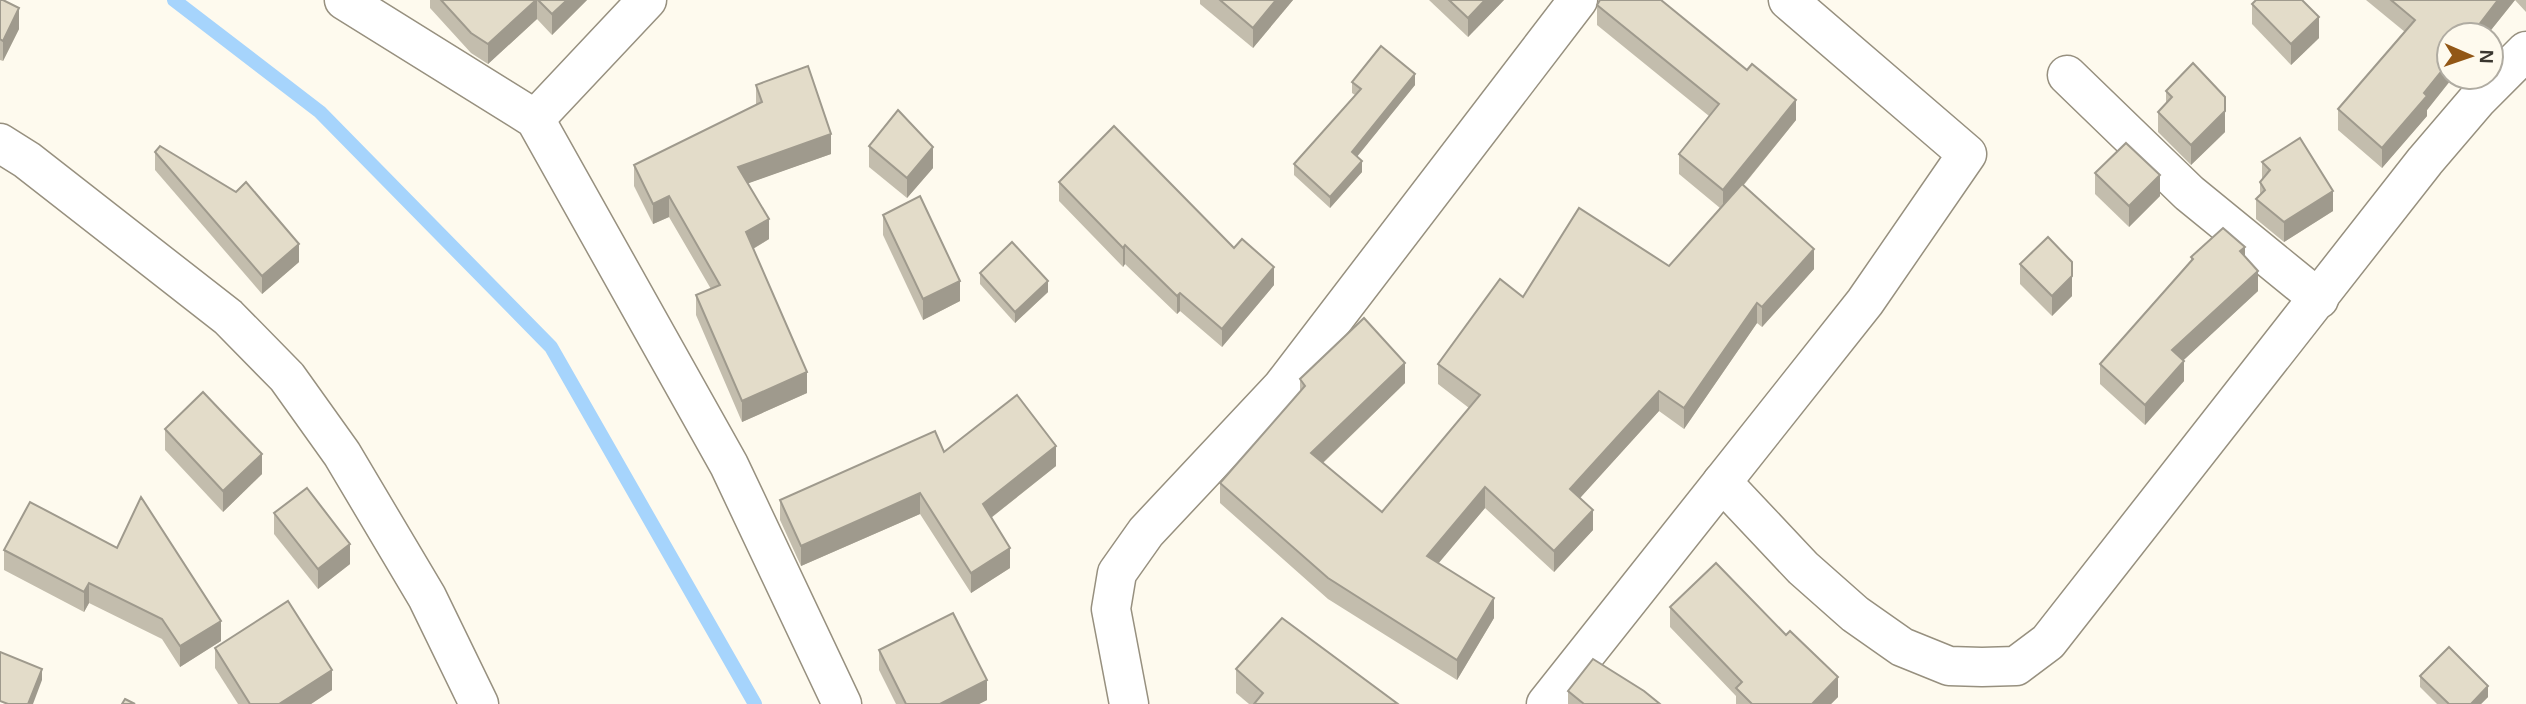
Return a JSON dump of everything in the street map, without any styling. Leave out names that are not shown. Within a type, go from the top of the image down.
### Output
[{"type":"street","points":[[344,0],[535,118],[729,465],[842,704]]},
{"type":"street","points":[[535,118],[647,0]]},
{"type":"street","points":[[1129,704],[1111,609],[1117,573],[1146,532],[1282,387],[1578,0]]},
{"type":"street","points":[[1546,704],[1865,302],[1967,154],[1788,0]]},
{"type":"street","points":[[1722,482],[1803,568],[1855,614],[1902,647],[1949,666],[2016,666],[2048,642],[2425,161],[2478,99],[2526,51]]},
{"type":"street","points":[[2067,75],[2189,192],[2319,299]]},
{"type":"street","points":[[0,143],[27,160],[228,317],[287,377],[342,454],[391,537],[426,597],[479,704]]},
{"type":"building","points":[[0,0],[19,8],[3,41],[0,39]]},
{"type":"building","points":[[441,0],[536,0],[488,44],[471,33]]},
{"type":"building","points":[[538,0],[567,0],[552,14]]},
{"type":"building","points":[[1220,0],[1276,0],[1253,28]]},
{"type":"building","points":[[1449,0],[1485,0],[1468,18]]},
{"type":"building","points":[[1600,0],[1661,0],[1747,70],[1752,64],[1796,100],[1723,190],[1679,154],[1719,104],[1597,5]]},
{"type":"building","points":[[2256,0],[2302,0],[2319,17],[2291,44],[2252,4]]},
{"type":"building","points":[[2391,0],[2498,0],[2482,21],[2435,21],[2435,79],[2424,93],[2427,96],[2382,148],[2338,109],[2415,20]]},
{"type":"building","points":[[1381,46],[1415,74],[1352,152],[1362,161],[1330,197],[1294,164],[1361,89],[1352,82]]},
{"type":"building","points":[[2193,63],[2225,97],[2225,111],[2191,145],[2158,112],[2172,97],[2166,91]]},
{"type":"building","points":[[808,66],[831,134],[738,167],[769,219],[746,232],[807,372],[742,401],[696,295],[720,285],[669,196],[653,204],[634,165],[762,102],[756,85]]},
{"type":"building","points":[[898,110],[933,147],[907,178],[869,146]]},
{"type":"building","points":[[1114,126],[1234,248],[1242,239],[1274,267],[1222,329],[1180,293],[1177,296],[1125,245],[1123,248],[1059,182]]},
{"type":"building","points":[[2300,138],[2333,191],[2284,222],[2256,199],[2265,190],[2260,182],[2270,170],[2262,162]]},
{"type":"building","points":[[2126,143],[2160,175],[2129,206],[2095,173]]},
{"type":"building","points":[[160,146],[236,192],[246,182],[299,244],[262,276],[155,152]]},
{"type":"building","points":[[1742,184],[1814,249],[1762,307],[1757,303],[1684,408],[1659,391],[1570,489],[1593,510],[1554,551],[1485,487],[1427,556],[1494,598],[1457,660],[1328,578],[1220,483],[1305,386],[1300,379],[1364,318],[1405,363],[1311,453],[1382,512],[1480,395],[1438,364],[1500,279],[1523,297],[1579,208],[1669,266]]},
{"type":"building","points":[[920,196],[960,281],[923,299],[883,215]]},
{"type":"building","points":[[2223,228],[2245,247],[2240,251],[2258,271],[2172,350],[2184,361],[2145,405],[2100,364],[2193,259],[2191,257]]},
{"type":"building","points":[[2048,237],[2072,262],[2072,276],[2052,296],[2020,264]]},
{"type":"building","points":[[1012,242],[1048,281],[1015,312],[980,273]]},
{"type":"building","points":[[203,392],[262,454],[223,491],[165,429]]},
{"type":"building","points":[[1017,395],[1056,446],[983,504],[1010,548],[971,573],[920,493],[801,546],[780,500],[935,431],[944,452]]},
{"type":"building","points":[[307,488],[350,544],[318,569],[274,513]]},
{"type":"building","points":[[141,497],[221,621],[180,646],[162,619],[89,583],[84,592],[4,550],[30,502],[117,548]]},
{"type":"building","points":[[1716,563],[1786,635],[1790,631],[1838,677],[1812,704],[1752,704],[1736,688],[1742,682],[1670,607]]},
{"type":"building","points":[[288,601],[332,670],[279,704],[250,704],[215,648]]},
{"type":"building","points":[[953,613],[987,680],[940,704],[906,704],[879,650]]},
{"type":"building","points":[[1282,618],[1398,704],[1254,704],[1263,693],[1236,669]]},
{"type":"building","points":[[2449,647],[2488,686],[2471,704],[2449,704],[2420,676]]},
{"type":"building","points":[[0,652],[42,669],[28,704],[8,704],[0,701]]},
{"type":"building","points":[[1593,659],[1660,704],[1584,704],[1568,691]]},
{"type":"building","points":[[125,699],[135,704],[122,704]]},
{"type":"waterway","points":[[174,0],[320,112],[551,347],[755,704]]}]
